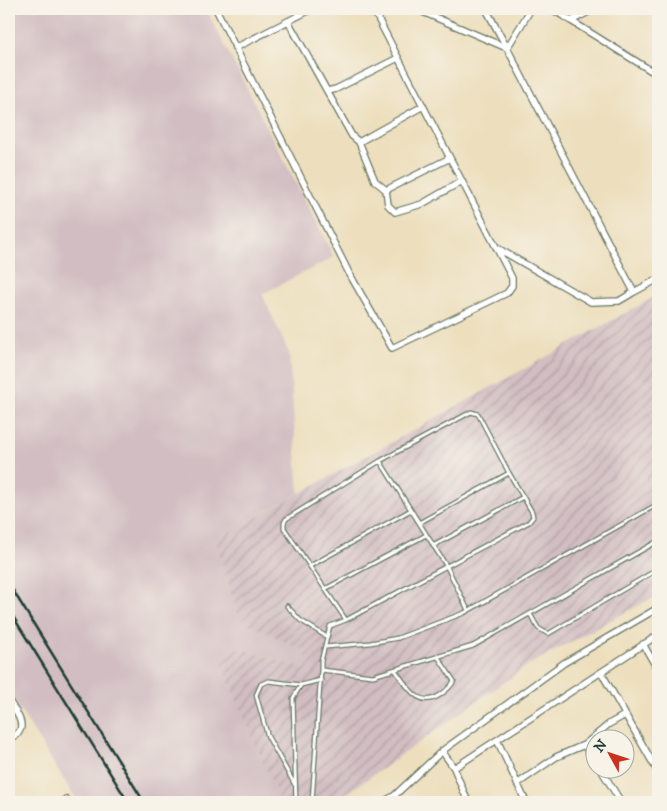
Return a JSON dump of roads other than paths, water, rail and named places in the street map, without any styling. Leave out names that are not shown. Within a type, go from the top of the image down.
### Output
[{"type":"street","points":[[216,9],[348,273],[392,348],[507,293],[512,286],[512,278],[373,9]]},
{"type":"street","points":[[235,48],[312,9]]},
{"type":"street","points":[[416,9],[507,48]]},
{"type":"street","points":[[486,9],[634,292]]},
{"type":"street","points":[[507,48],[532,9]]},
{"type":"street","points":[[552,9],[658,75]]},
{"type":"street","points":[[571,20],[594,9]]},
{"type":"street","points":[[288,21],[352,136],[358,142],[375,182],[386,190],[388,205],[395,212],[422,204],[462,181]]},
{"type":"street","points":[[328,91],[336,89],[398,58]]},
{"type":"street","points":[[358,142],[424,106]]},
{"type":"street","points":[[386,190],[450,158]]},
{"type":"street","points":[[497,248],[591,302],[619,301],[658,279]]},
{"type":"street","points":[[383,802],[394,796],[442,751],[564,663],[658,608]]},
{"type":"street","points":[[454,768],[658,635]]},
{"type":"street","points":[[643,644],[658,670]]},
{"type":"street","points":[[601,672],[658,772]]},
{"type":"street","points":[[9,701],[19,718],[21,726],[20,732],[9,739]]},
{"type":"street","points":[[604,728],[625,715]]},
{"type":"street","points":[[498,740],[526,802]]},
{"type":"street","points":[[517,784],[556,757],[584,745]]},
{"type":"street","points":[[442,751],[454,768],[468,802]]},
{"type":"street","points":[[606,778],[620,802]]},
{"type":"street","points":[[62,802],[66,799],[68,802]]},
{"type":"lane","points":[[312,802],[322,670],[321,661],[330,626],[346,620],[447,567],[533,518],[532,512],[509,473],[482,418],[478,414],[471,412],[380,461],[286,519],[284,528],[346,620]]},
{"type":"lane","points":[[380,461],[447,567],[468,610]]},
{"type":"lane","points":[[419,522],[509,473]]},
{"type":"lane","points":[[434,546],[523,497]]},
{"type":"lane","points":[[324,647],[370,643],[398,638],[468,610],[658,504]]},
{"type":"lane","points":[[310,566],[411,510]]},
{"type":"lane","points":[[325,589],[426,535]]},
{"type":"lane","points":[[322,670],[373,676],[473,646],[658,541]]},
{"type":"lane","points":[[530,614],[538,628],[548,634],[658,569]]},
{"type":"lane","points":[[287,606],[300,620],[327,637]]},
{"type":"lane","points":[[395,670],[416,696],[422,700],[432,701],[450,688],[454,681],[438,657]]},
{"type":"lane","points":[[295,785],[268,737],[256,696],[261,684],[269,682],[301,685],[320,680]]},
{"type":"lane","points":[[296,802],[293,698],[301,685]]},
{"type":"railway","points":[[9,584],[144,802]]},
{"type":"railway","points":[[9,610],[128,802]]}]
